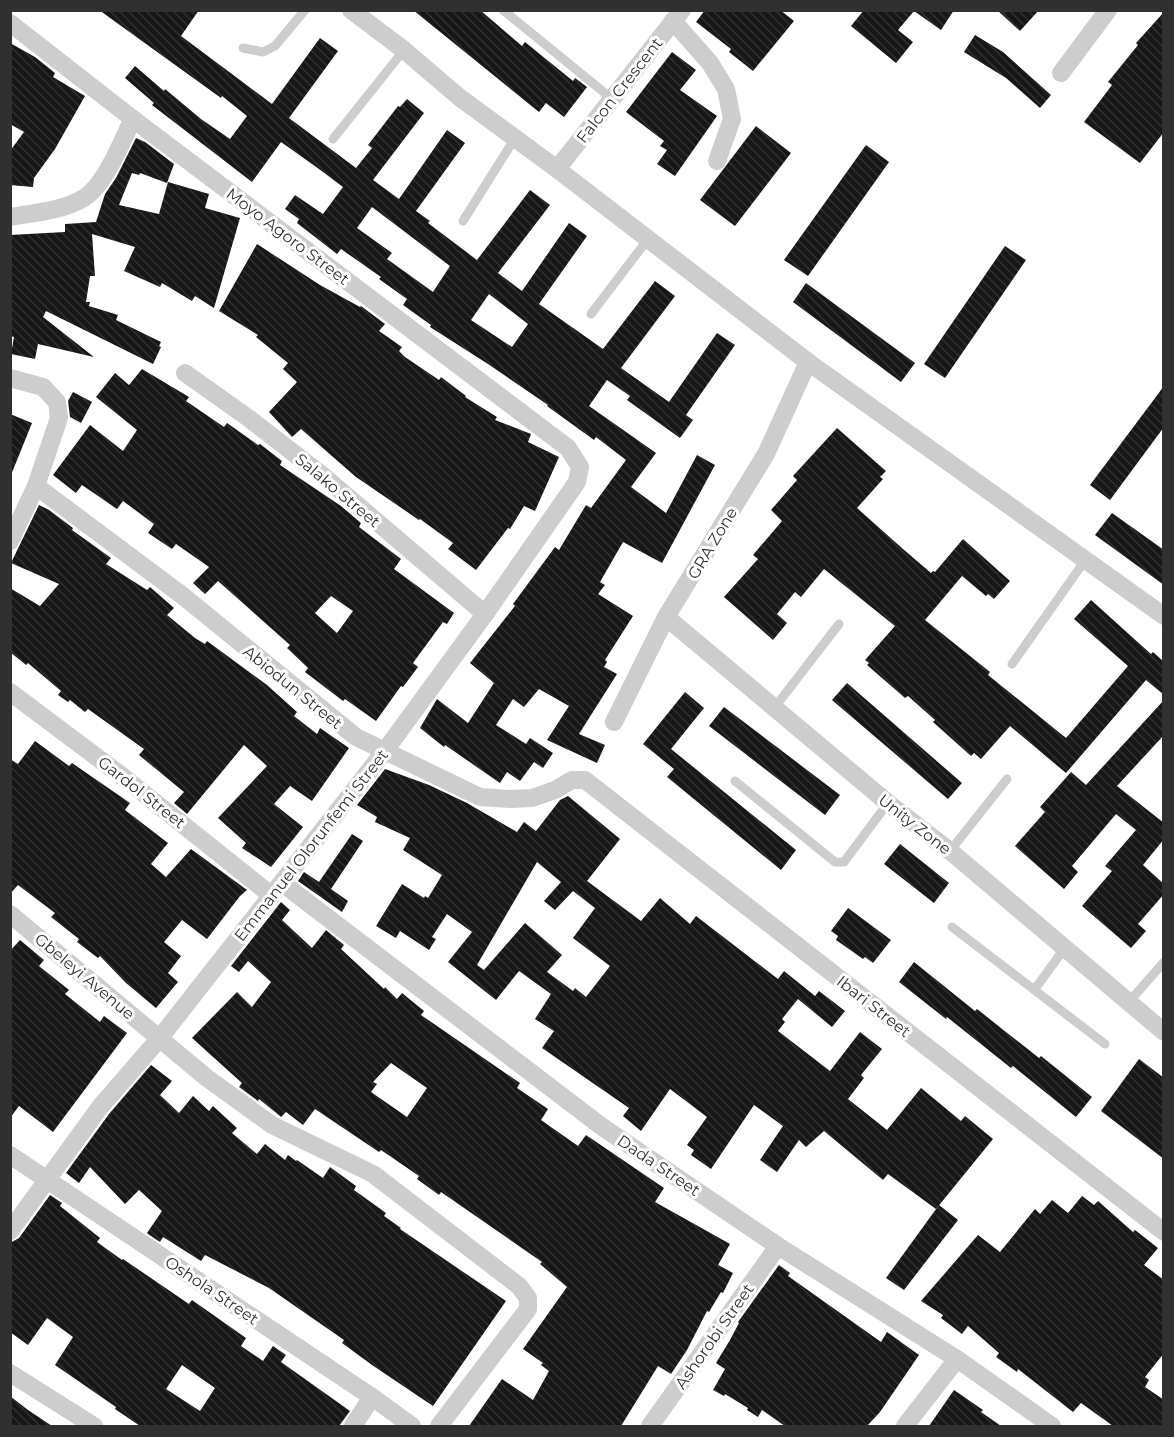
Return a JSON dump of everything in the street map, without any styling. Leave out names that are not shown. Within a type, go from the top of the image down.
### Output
[{"type":"street","points":[[351,10],[404,50],[459,97],[557,169],[808,362],[1164,615]]},
{"type":"street","points":[[1061,73],[1108,10]]},
{"type":"street","points":[[678,16],[726,89],[732,119],[717,161]]},
{"type":"street","name":"Falcon Crescent","points":[[557,169],[678,16]]},
{"type":"street","name":"Moyo Agoro Street","points":[[10,23],[133,119],[568,448]]},
{"type":"street","points":[[10,217],[59,208],[84,198],[99,184],[133,119]]},
{"type":"street","name":"GRA Zone","points":[[614,722],[666,617],[766,454],[808,362]]},
{"type":"street","name":"Salako Street","points":[[184,374],[247,417],[322,475],[485,614]]},
{"type":"street","points":[[10,378],[43,387],[57,402],[59,418],[36,486],[10,541]]},
{"type":"street","name":"Emmanuel Olorunfemi Street","points":[[10,1232],[100,1107],[159,1039],[384,752],[485,614],[577,482],[580,467],[568,448]]},
{"type":"street","name":"Abiodun Street","points":[[36,486],[183,596],[356,737],[384,752],[480,797],[532,798],[555,790],[572,780],[585,780]]},
{"type":"street","name":"Unity Zone","points":[[666,617],[888,803],[950,851],[1164,1032]]},
{"type":"street","name":"Gardol Street","points":[[10,692],[277,889]]},
{"type":"street","name":"Ibari Street","points":[[585,780],[1164,1232]]},
{"type":"street","name":"Dada Street","points":[[277,889],[601,1126],[778,1246],[957,1359],[1052,1426]]},
{"type":"street","name":"Gbeleyi Avenue","points":[[10,914],[207,1078],[272,1125],[373,1174],[519,1286],[528,1298],[528,1309],[439,1426]]},
{"type":"street","name":"Oshola Street","points":[[10,1155],[412,1426]]},
{"type":"street","name":"Ashorobi Street","points":[[650,1426],[778,1246]]},
{"type":"street","points":[[905,1426],[957,1359]]},
{"type":"street","points":[[10,1373],[94,1426]]},
{"type":"street","points":[[353,1426],[372,1397]]},
{"type":"lane","points":[[243,48],[263,52],[275,46],[305,10]]},
{"type":"lane","points":[[503,10],[611,98]]},
{"type":"lane","points":[[333,139],[404,50]]},
{"type":"lane","points":[[462,221],[515,138]]},
{"type":"lane","points":[[591,314],[648,239]]},
{"type":"lane","points":[[1012,664],[1086,559]]},
{"type":"lane","points":[[776,707],[839,624]]},
{"type":"lane","points":[[950,851],[1007,779]]},
{"type":"lane","points":[[735,781],[835,862],[840,863],[844,862],[888,803]]},
{"type":"lane","points":[[952,927],[1105,1044]]},
{"type":"lane","points":[[1035,989],[1064,948]]},
{"type":"lane","points":[[1128,1003],[1164,962]]},
{"type":"building","points":[[99,10],[199,10],[181,36],[272,104],[320,38],[338,51],[289,118],[356,168],[372,148],[368,145],[398,106],[400,107],[407,99],[424,113],[373,180],[399,199],[447,130],[465,143],[416,211],[430,221],[428,223],[477,260],[530,190],[550,205],[498,273],[522,291],[569,223],[587,236],[539,304],[603,349],[655,281],[675,296],[621,368],[669,402],[717,333],[735,345],[686,415],[693,420],[680,438],[627,400],[630,396],[607,380],[589,406],[656,453],[631,487],[666,513],[697,455],[715,465],[662,563],[623,542],[600,582],[605,585],[598,594],[633,616],[605,660],[607,662],[604,667],[617,674],[579,734],[605,745],[597,763],[547,740],[569,706],[539,689],[524,707],[513,699],[496,725],[526,744],[530,738],[553,753],[543,768],[534,762],[520,781],[507,772],[500,783],[445,745],[444,747],[420,728],[437,699],[468,723],[494,683],[470,663],[515,606],[513,604],[555,547],[559,550],[586,505],[591,508],[626,460],[596,437],[594,440],[548,405],[430,327],[431,325],[403,305],[407,299],[379,279],[381,277],[341,249],[337,254],[297,223],[299,219],[285,209],[295,195],[323,214],[343,187],[281,142],[252,182],[152,105],[154,103],[125,78],[135,66],[164,91],[165,89],[201,119],[230,139],[247,116],[222,96],[221,98]],"holes":[[[372,207],[450,266],[433,292],[387,259],[392,253],[357,228]],[[489,294],[528,324],[512,347],[471,320]]]},
{"type":"building","points":[[413,10],[480,10],[522,46],[525,42],[573,81],[575,78],[587,87],[564,117],[546,103],[539,112]]},
{"type":"building","points":[[705,10],[780,10],[794,21],[753,71],[729,52],[731,49],[696,22]]},
{"type":"building","points":[[864,10],[954,10],[941,30],[914,11],[898,30],[913,42],[896,63],[851,26]]},
{"type":"building","points":[[997,10],[1039,10],[1020,31]]},
{"type":"building","points":[[1164,12],[1164,132],[1140,163],[1084,122],[1112,85],[1108,82],[1138,45],[1136,43]]},
{"type":"building","points":[[975,35],[1003,52],[1051,95],[1040,108],[1006,78],[964,52]]},
{"type":"building","points":[[10,43],[35,57],[55,73],[53,77],[85,96],[55,149],[34,178],[33,187],[10,185],[10,151],[24,132],[10,124]]},
{"type":"building","points":[[672,52],[696,70],[680,90],[717,116],[675,176],[657,164],[667,150],[660,146],[664,141],[626,112]]},
{"type":"building","points":[[756,126],[791,153],[735,226],[700,200]]},
{"type":"building","points":[[136,138],[174,164],[167,183],[140,173],[139,175],[132,173],[119,205],[159,214],[168,182],[209,194],[205,208],[240,218],[214,308],[195,296],[192,301],[162,283],[160,287],[124,271],[135,247],[92,234],[95,276],[90,276],[86,302],[90,302],[89,306],[118,315],[116,320],[161,342],[153,364],[46,311],[43,317],[94,357],[38,344],[35,359],[11,354],[14,337],[10,336],[10,235],[65,232],[65,224],[96,222],[105,194],[116,178]]},
{"type":"building","points":[[866,145],[889,162],[808,276],[784,260]]},
{"type":"building","points":[[257,244],[320,285],[361,306],[385,324],[379,331],[402,347],[399,351],[405,357],[439,380],[441,377],[465,397],[497,417],[495,420],[531,434],[528,442],[559,457],[535,511],[524,506],[510,529],[508,528],[476,570],[448,549],[453,543],[356,477],[301,429],[292,437],[269,412],[297,382],[283,369],[288,363],[256,337],[258,335],[219,311]]},
{"type":"building","points":[[1005,246],[1026,260],[945,378],[924,364]]},
{"type":"building","points":[[806,283],[915,363],[901,382],[793,302]]},
{"type":"building","points":[[142,369],[189,397],[186,401],[224,427],[227,423],[258,445],[260,444],[282,461],[280,465],[341,506],[361,523],[359,527],[401,559],[394,569],[454,613],[447,624],[443,622],[413,663],[418,667],[376,721],[345,699],[343,701],[305,672],[308,668],[287,648],[290,645],[218,581],[205,594],[193,583],[209,567],[176,544],[172,549],[148,533],[154,524],[123,501],[117,509],[82,485],[76,493],[53,475],[90,425],[123,451],[137,430],[96,397],[115,373],[129,385]],"holes":[[[331,596],[353,611],[337,633],[315,613]]]},
{"type":"building","points":[[1164,386],[1164,427],[1110,500],[1090,485]]},
{"type":"building","points":[[73,392],[92,402],[81,423],[70,417],[68,401]]},
{"type":"building","points":[[10,414],[32,423],[11,475],[10,475]]},
{"type":"building","points":[[837,428],[886,471],[880,477],[883,479],[857,508],[903,549],[931,573],[935,572],[963,539],[1010,581],[994,599],[988,594],[986,596],[962,576],[925,620],[990,672],[988,675],[1066,738],[1128,666],[1074,619],[1091,600],[1151,654],[1153,652],[1164,662],[1164,695],[1146,680],[1066,773],[1010,726],[981,759],[974,753],[971,756],[908,696],[905,698],[867,665],[869,663],[865,660],[895,626],[824,569],[801,597],[795,592],[777,614],[787,623],[773,640],[724,597],[758,559],[753,555],[782,521],[771,510],[797,480],[793,476]]},
{"type":"building","points":[[39,505],[49,510],[111,558],[106,564],[147,590],[150,587],[174,608],[167,615],[195,638],[205,644],[207,641],[267,685],[297,712],[294,716],[317,734],[320,728],[349,748],[312,801],[290,786],[274,804],[303,827],[271,867],[242,848],[246,843],[218,818],[267,766],[244,745],[187,814],[174,803],[184,792],[139,755],[144,749],[88,709],[85,712],[70,700],[68,702],[58,695],[61,691],[28,663],[26,665],[10,652],[10,588],[40,606],[59,584],[11,563]]},
{"type":"building","points":[[1112,513],[1164,550],[1164,585],[1095,535]]},
{"type":"building","points":[[847,683],[962,783],[948,799],[832,700]]},
{"type":"building","points":[[685,692],[704,708],[671,749],[796,850],[781,870],[667,777],[674,769],[643,744]]},
{"type":"building","points":[[1164,700],[1164,735],[1117,786],[1164,823],[1164,839],[1143,865],[1164,884],[1164,894],[1138,924],[1146,931],[1131,948],[1082,906],[1112,871],[1105,866],[1136,830],[1116,814],[1072,866],[1078,872],[1064,889],[1015,846],[1045,812],[1040,807],[1071,772],[1086,785]]},
{"type":"building","points":[[724,707],[840,795],[825,815],[709,726]]},
{"type":"building","points":[[35,741],[69,766],[72,763],[130,803],[125,810],[168,843],[151,864],[166,877],[191,849],[247,890],[207,939],[182,920],[164,942],[181,956],[168,973],[178,982],[156,1008],[126,983],[100,956],[98,958],[77,942],[79,939],[51,917],[55,913],[18,885],[10,894],[10,759],[18,764]]},
{"type":"building","points":[[385,769],[429,785],[467,803],[517,832],[524,822],[536,831],[560,800],[568,796],[620,839],[587,881],[641,921],[660,898],[690,924],[696,916],[778,979],[784,971],[815,996],[819,991],[845,1011],[832,1027],[798,999],[782,1019],[785,1022],[778,1031],[830,1071],[860,1032],[882,1049],[861,1075],[864,1078],[848,1099],[887,1130],[921,1088],[961,1121],[965,1116],[993,1139],[936,1209],[888,1174],[883,1180],[824,1131],[806,1147],[799,1140],[777,1172],[760,1160],[783,1126],[754,1105],[711,1169],[691,1155],[694,1150],[687,1145],[707,1117],[670,1089],[641,1131],[623,1116],[629,1108],[542,1048],[554,1031],[535,1019],[551,994],[519,971],[496,1000],[448,962],[472,932],[447,914],[432,937],[436,939],[429,950],[400,931],[396,938],[376,926],[402,884],[424,898],[425,896],[428,898],[442,875],[403,850],[410,838],[375,822],[377,817],[357,805]],"holes":[[[537,862],[561,882],[544,901],[555,910],[573,891],[595,908],[573,938],[610,966],[586,997],[575,988],[573,991],[547,972],[562,955],[525,923],[484,970],[477,965]]]},
{"type":"building","points":[[352,834],[363,841],[331,889],[348,901],[342,912],[298,881],[304,872],[319,882]]},
{"type":"building","points":[[900,844],[949,883],[934,903],[884,864]]},
{"type":"building","points":[[281,902],[290,910],[282,920],[312,948],[326,930],[344,945],[341,949],[384,989],[385,987],[397,999],[402,993],[424,1011],[421,1015],[520,1083],[517,1088],[548,1109],[541,1120],[578,1146],[586,1135],[664,1188],[655,1202],[730,1244],[718,1265],[733,1273],[723,1293],[721,1292],[709,1312],[707,1311],[687,1350],[671,1374],[658,1366],[621,1426],[469,1426],[502,1379],[533,1400],[549,1371],[541,1365],[543,1363],[523,1349],[567,1287],[540,1264],[542,1262],[441,1192],[439,1195],[417,1179],[419,1176],[381,1150],[379,1152],[315,1109],[303,1125],[286,1112],[281,1117],[259,1099],[258,1101],[239,1087],[242,1083],[192,1038],[237,992],[252,1007],[271,982],[248,961],[239,972],[231,966]],"holes":[[[391,1063],[427,1088],[407,1117],[371,1092],[377,1084],[373,1082]]]},
{"type":"building","points":[[848,908],[891,940],[873,963],[865,957],[863,959],[836,940],[838,936],[831,931]]},
{"type":"building","points":[[20,940],[44,960],[39,966],[69,990],[65,994],[100,1022],[104,1016],[127,1033],[53,1132],[19,1106],[10,1118],[10,951]]},
{"type":"building","points":[[914,962],[975,1011],[977,1009],[1039,1058],[1041,1056],[1092,1097],[1076,1117],[1013,1066],[1011,1068],[899,982]]},
{"type":"building","points":[[1139,1059],[1164,1078],[1164,1159],[1101,1111]]},
{"type":"building","points":[[151,1065],[172,1081],[160,1095],[179,1113],[193,1096],[209,1111],[213,1106],[237,1128],[232,1133],[257,1154],[265,1144],[285,1160],[288,1155],[323,1178],[330,1167],[356,1186],[354,1190],[386,1213],[384,1216],[400,1229],[506,1301],[433,1406],[372,1365],[342,1343],[344,1340],[269,1288],[205,1255],[201,1261],[163,1237],[160,1242],[148,1234],[162,1211],[139,1190],[125,1204],[90,1167],[79,1183],[66,1173],[109,1114]]},
{"type":"building","points":[[50,1195],[62,1203],[60,1206],[100,1238],[97,1242],[189,1304],[192,1300],[246,1338],[241,1346],[263,1361],[273,1346],[286,1355],[281,1362],[350,1411],[339,1426],[140,1426],[55,1365],[73,1337],[47,1318],[28,1345],[10,1332],[10,1243],[19,1238]],"holes":[[[182,1365],[215,1388],[200,1411],[166,1389]]]},
{"type":"building","points":[[1082,1196],[1094,1205],[1098,1201],[1133,1232],[1135,1230],[1158,1248],[1144,1265],[1164,1280],[1164,1353],[1145,1377],[1149,1380],[1145,1387],[1164,1400],[1164,1426],[1113,1426],[1081,1403],[1073,1412],[1018,1369],[1017,1372],[996,1357],[999,1353],[968,1326],[962,1334],[941,1318],[943,1315],[921,1301],[978,1235],[1000,1252],[1035,1209],[1040,1214],[1052,1200],[1068,1213]]},
{"type":"building","points":[[939,1205],[958,1220],[904,1290],[886,1278]]},
{"type":"building","points":[[779,1265],[790,1273],[788,1276],[881,1342],[887,1332],[919,1355],[880,1412],[867,1426],[785,1426],[762,1410],[758,1417],[725,1394],[724,1396],[713,1390],[725,1369],[716,1363],[738,1322]]},
{"type":"building","points":[[954,1390],[983,1410],[981,1412],[1001,1426],[929,1426]]},
{"type":"building","points":[[10,1396],[28,1410],[52,1426],[10,1426]]}]
